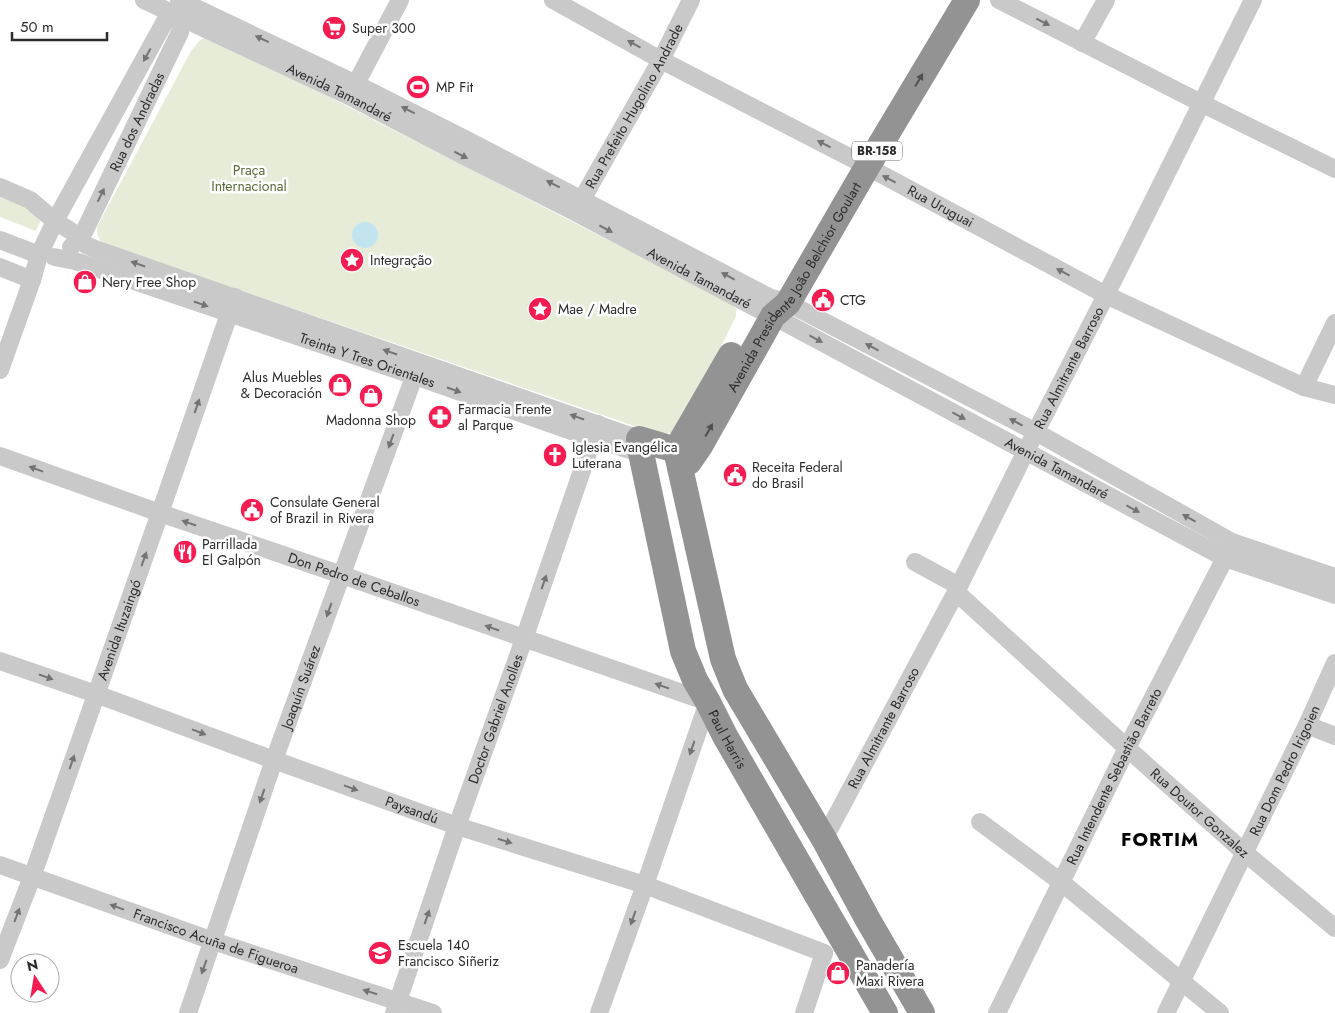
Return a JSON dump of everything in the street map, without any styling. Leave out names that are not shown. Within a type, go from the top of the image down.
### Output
[{"type":"highway","name":"Avenida Presidente João Belchior Goulart","points":[[860,163],[946,0]]},
{"type":"highway","name":"Avenida Presidente João Belchior Goulart","points":[[678,458],[689,462],[700,446],[772,307],[860,163],[967,0]]},
{"type":"highway","name":"Treinta Y Tres Orientales","points":[[640,446],[678,458]]},
{"type":"highway","name":"Paul Harris","points":[[640,446],[684,651],[695,680],[833,946],[884,1013]]},
{"type":"highway","points":[[678,458],[723,659],[735,689],[824,838],[868,920],[922,1013]]},
{"type":"street","name":"Avenida Tamandaré","points":[[144,0],[178,7],[353,90],[460,154],[578,206],[772,307],[1026,451],[1225,558],[1335,595]]},
{"type":"street","points":[[353,90],[400,0]]},
{"type":"street","name":"Rua Uruguai","points":[[553,0],[662,60],[860,163],[1106,295],[1304,386],[1335,395]]},
{"type":"street","name":"Rua Prefeito Hugolino Andrade","points":[[578,206],[662,60],[691,0]]},
{"type":"street","points":[[999,0],[1335,169]]},
{"type":"street","points":[[1082,43],[1106,0]]},
{"type":"street","name":"Rua Almitrante Barroso","points":[[824,838],[958,589],[1253,0]]},
{"type":"street","name":"Rua dos Andradas","points":[[54,243],[178,7]]},
{"type":"street","name":"Rua dos Andradas","points":[[54,243],[85,230],[180,32],[178,7]]},
{"type":"street","points":[[0,187],[30,200],[54,243]]},
{"type":"street","points":[[0,240],[54,243]]},
{"type":"street","points":[[0,370],[32,280],[54,243]]},
{"type":"street","name":"Treinta Y Tres Orientales","points":[[54,243],[75,261],[232,305],[640,446]]},
{"type":"street","name":"Treinta Y Tres Orientales","points":[[54,243],[86,244],[232,305]]},
{"type":"street","points":[[0,267],[32,280]]},
{"type":"street","name":"Avenida Ituzaingó","points":[[0,960],[32,877],[232,305]]},
{"type":"street","name":"Avenida Tamandaré","points":[[772,307],[1036,432],[1232,542],[1335,577]]},
{"type":"street","points":[[1304,386],[1335,323]]},
{"type":"street","name":"Joaquín Suárez","points":[[188,1013],[274,760],[417,369]]},
{"type":"street","name":"Doctor Gabriel Anolles","points":[[396,1007],[457,826],[596,431]]},
{"type":"street","name":"Don Pedro de Ceballos","points":[[0,456],[708,702]]},
{"type":"street","name":"Rua Intendente Sebastião Barreto","points":[[996,1013],[1127,748],[1232,542]]},
{"type":"street","name":"Rua Doutor Gonzalez","points":[[915,562],[958,589],[1127,748],[1244,852],[1335,928]]},
{"type":"street","name":"Paysandú","points":[[0,661],[96,694],[457,826],[833,946]]},
{"type":"street","name":"Rua Dom Pedro Irigoien","points":[[1166,1013],[1307,725],[1335,663]]},
{"type":"street","points":[[600,1013],[708,702],[735,689]]},
{"type":"street","points":[[1307,725],[1335,736]]},
{"type":"street","points":[[980,822],[1062,882],[1220,1013]]},
{"type":"street","name":"Francisco Acuña de Figueroa","points":[[0,866],[396,1007],[433,1013]]},
{"type":"street","points":[[804,1013],[833,946],[868,920]]},
{"type":"green space","name":"Praça Internacional","points":[[207,37],[216,39],[731,303],[736,309],[736,316],[680,430],[668,433],[655,433],[257,296],[107,247],[102,243],[97,227],[191,51],[199,41]]},
{"type":"green space","points":[[0,197],[43,214],[36,231],[0,217]]},
{"type":"water","points":[[365,222],[374,226],[378,235],[374,244],[365,248],[356,244],[352,235],[356,226]]},
{"type":"place","name":"Super 300","points":[[334,28]]},
{"type":"place","name":"MP Fit","points":[[418,87]]},
{"type":"place","name":"Integração","points":[[352,260]]},
{"type":"place","name":"Nery Free Shop","points":[[85,282]]},
{"type":"place","name":"CTG","points":[[823,300]]},
{"type":"place","name":"Mae / Madre","points":[[540,309]]},
{"type":"place","name":"Alus Muebles & Decoración","points":[[340,385]]},
{"type":"place","name":"Madonna Shop","points":[[371,396]]},
{"type":"place","name":"Farmacia Frente al Parque","points":[[440,417]]},
{"type":"place","name":"Iglesia Evangélica Luterana","points":[[555,455]]},
{"type":"place","name":"Receita Federal do Brasil","points":[[735,475]]},
{"type":"place","name":"Consulate General of Brazil in Rivera","points":[[252,510]]},
{"type":"place","name":"Parrillada El Galpón","points":[[185,552]]},
{"type":"place","name":"Escuela 140 Francisco Siñeriz","points":[[380,953]]},
{"type":"place","name":"Panadería Maxi Rivera","points":[[838,973]]},
{"type":"district","name":"FORTIM","points":[[1160,839]]}]
